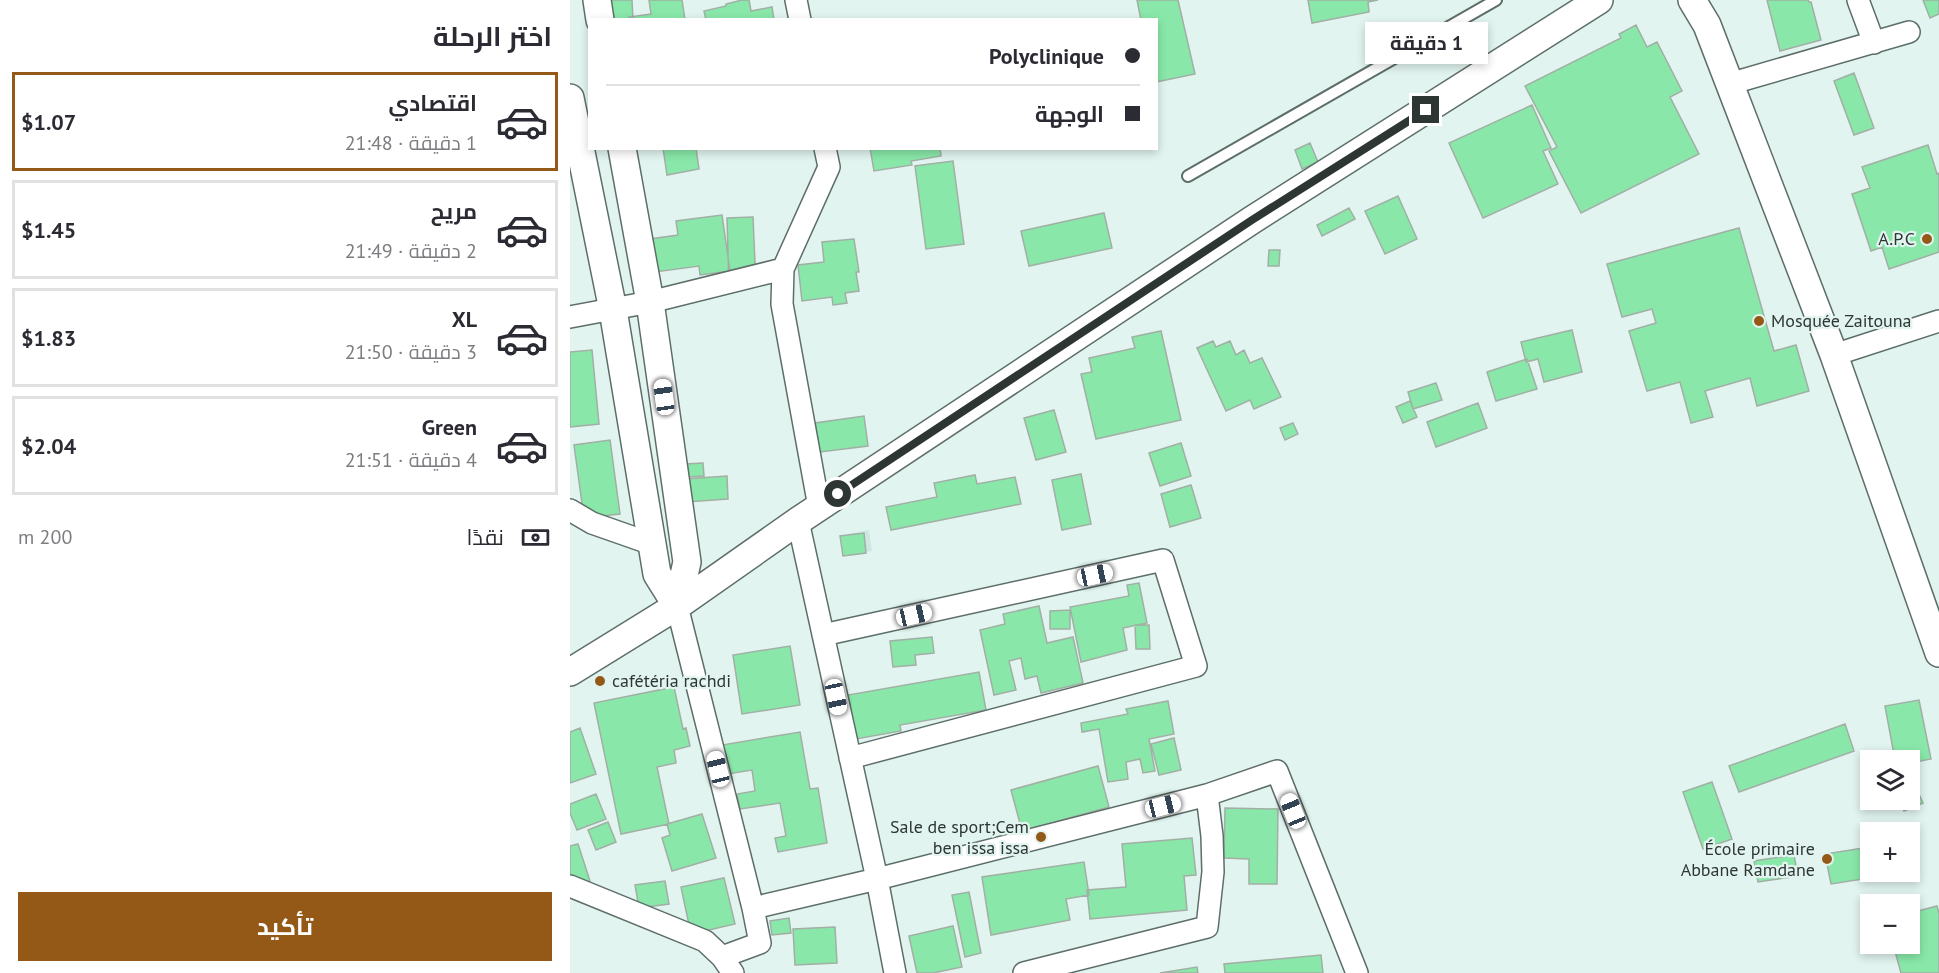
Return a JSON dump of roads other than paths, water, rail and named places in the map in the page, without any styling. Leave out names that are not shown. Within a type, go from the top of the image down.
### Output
[{"type":"street","points":[[597,0],[600,18]]},
{"type":"street","points":[[796,0],[800,18]]},
{"type":"street","points":[[570,672],[677,606],[808,514],[1252,220],[1599,0]]},
{"type":"street","points":[[1692,0],[1707,25],[1833,355],[1939,652]]},
{"type":"street","points":[[1858,0],[1874,43]]},
{"type":"street","points":[[1729,84],[1909,32]]},
{"type":"street","points":[[570,98],[613,310],[657,574],[677,606],[760,943],[727,965],[705,941],[570,886]]},
{"type":"street","points":[[622,150],[650,302],[687,562],[677,606]]},
{"type":"street","points":[[825,150],[829,167],[783,269],[782,304],[823,635],[895,973]]},
{"type":"street","points":[[570,317],[650,302],[783,269]]},
{"type":"street","points":[[1833,355],[1939,321]]},
{"type":"street","points":[[570,510],[592,523],[652,544]]},
{"type":"street","points":[[823,635],[1163,560],[1196,666],[850,759]]},
{"type":"street","points":[[753,908],[1208,795],[1277,771],[1357,973]]},
{"type":"street","points":[[1024,973],[1206,927],[1213,872],[1208,795]]},
{"type":"lane","points":[[1188,176],[1496,0]]},
{"type":"place","name":"A.P.C","points":[[1927,239]]},
{"type":"place","name":"Mosquée Zaitouna","points":[[1759,321]]},
{"type":"place","name":"cafétéria rachdi","points":[[600,681]]},
{"type":"place","name":"Sale de sport;Cem ben issa issa","points":[[1041,837]]},
{"type":"place","name":"École primaire Abbane Ramdane","points":[[1827,859]]}]
